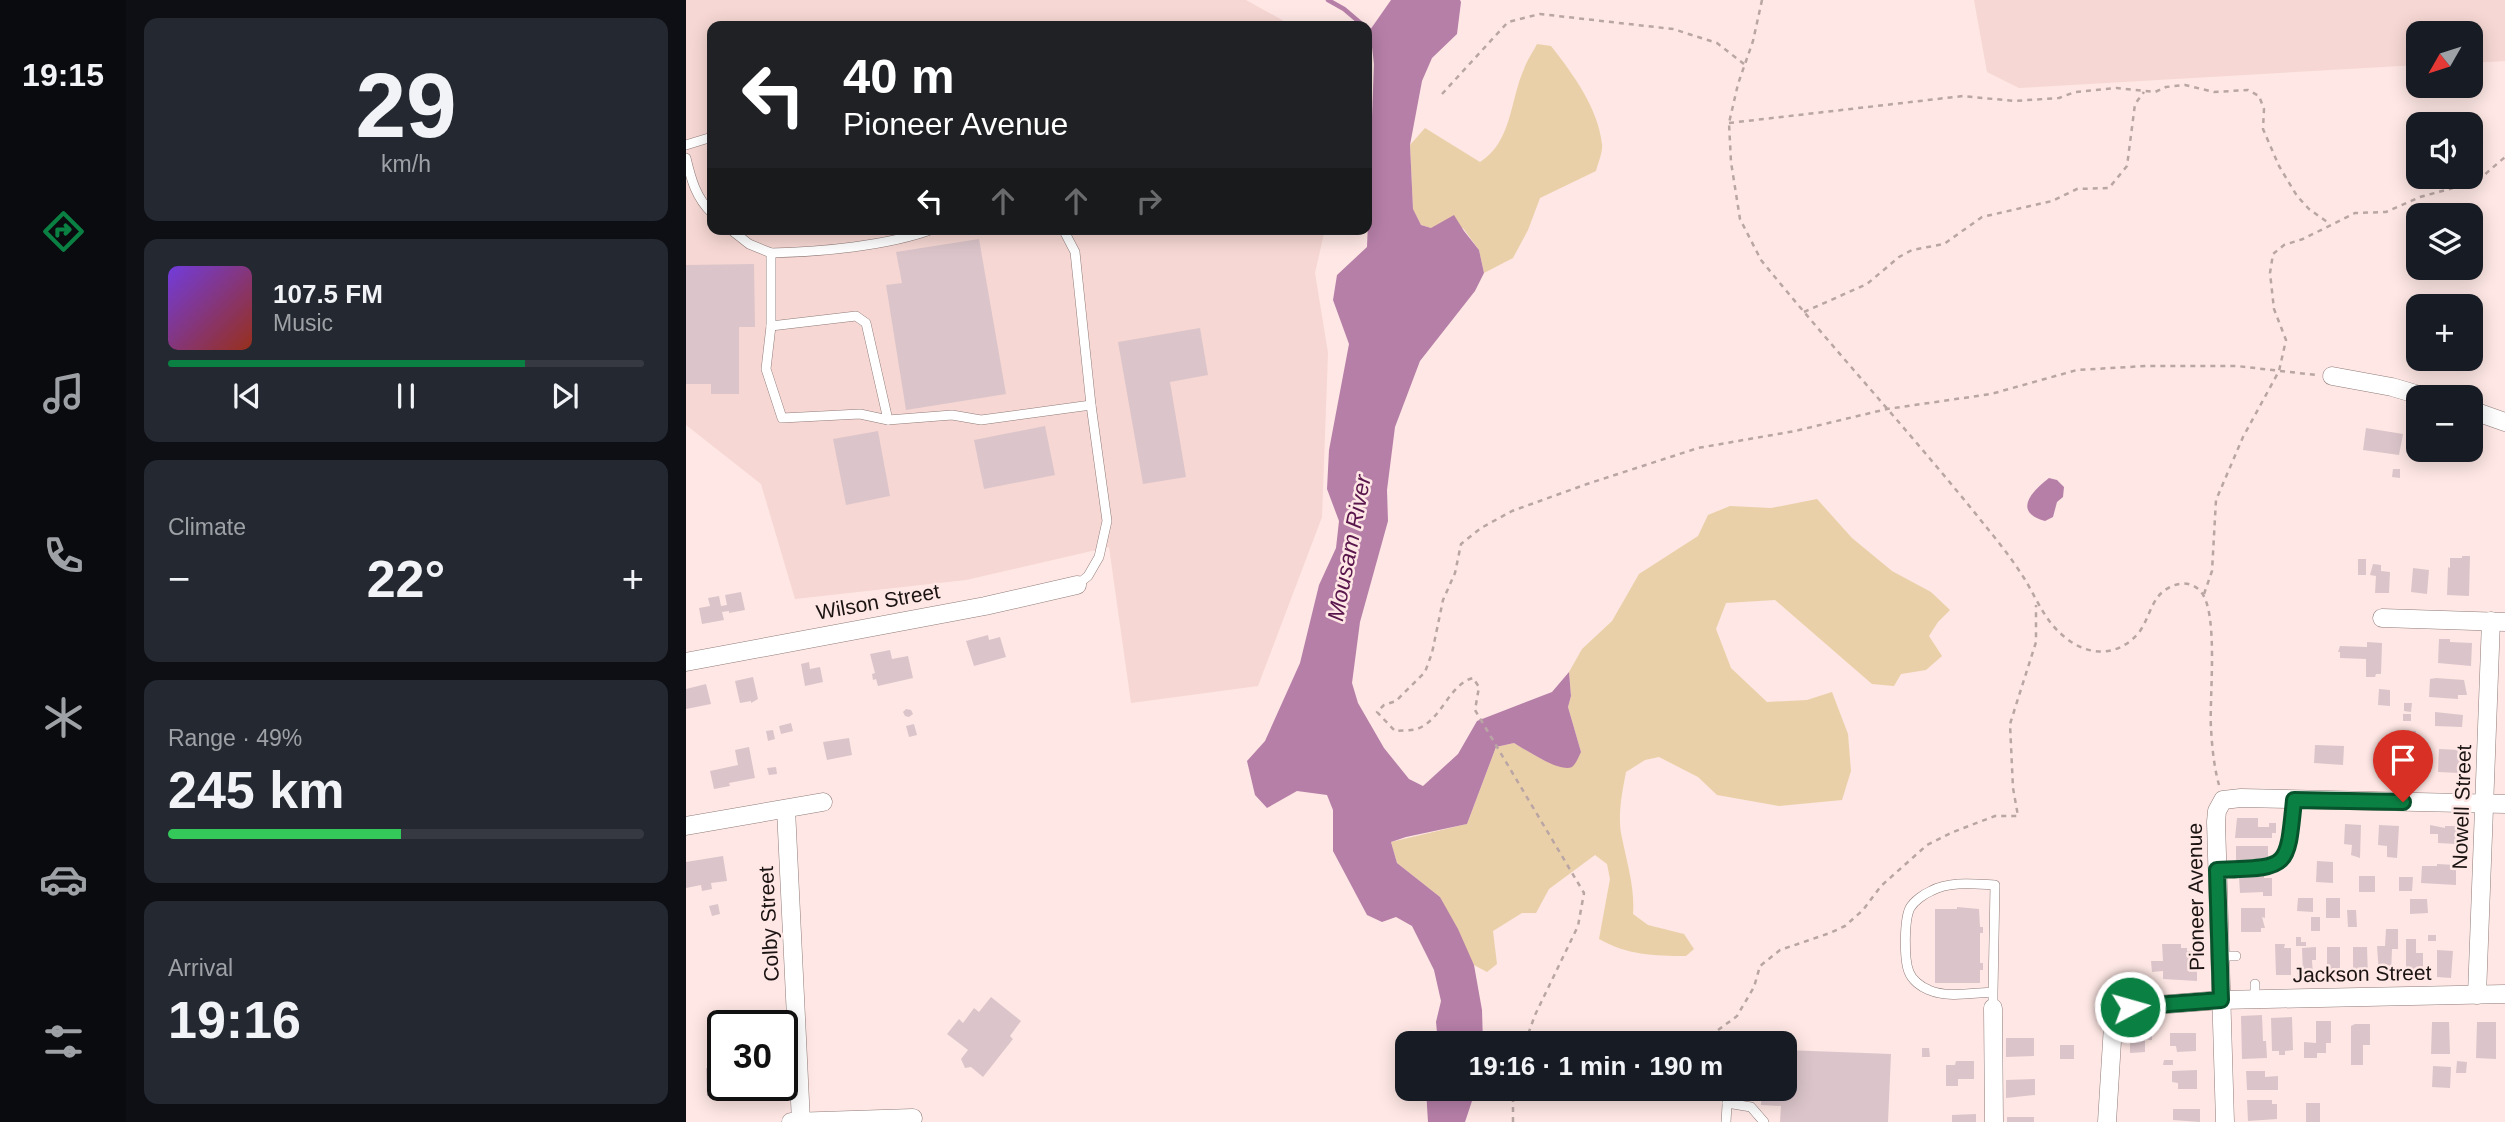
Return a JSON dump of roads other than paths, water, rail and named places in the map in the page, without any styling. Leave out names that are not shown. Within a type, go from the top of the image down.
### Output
[{"type":"street","points":[[2332,376],[2406,391]]},
{"type":"street","points":[[2483,414],[2505,422]]},
{"type":"street","name":"Wilson Street","points":[[686,662],[985,606],[1077,585]]},
{"type":"street","points":[[2382,618],[2498,622]]},
{"type":"street","name":"Nowell Street","points":[[2477,995],[2485,804],[2498,622]]},
{"type":"street","name":"Pioneer Avenue","points":[[2225,1122],[2221,1000],[2228,956],[2217,870],[2217,811],[2223,800],[2294,800]]},
{"type":"street","points":[[2294,800],[2505,804]]},
{"type":"street","points":[[686,826],[823,802]]},
{"type":"street","name":"Colby Street","points":[[786,809],[801,1122]]},
{"type":"street","name":"Jackson Street","points":[[2107,1122],[2112,1030],[2120,1014],[2136,1005],[2221,1000],[2255,992],[2505,995]]},
{"type":"street","points":[[1993,1000],[1994,1122]]},
{"type":"street","points":[[791,1122],[913,1118]]},
{"type":"lane","points":[[686,145],[707,139]]},
{"type":"lane","points":[[686,158],[692,182],[707,208]]},
{"type":"lane","points":[[738,235],[749,244],[771,253],[848,247],[916,235]]},
{"type":"lane","points":[[1066,235],[1075,252],[1091,405],[1107,521],[1099,557],[1088,576],[1077,585]]},
{"type":"lane","points":[[771,253],[771,326],[766,369],[782,418],[860,414],[888,420],[952,415],[981,420],[1091,405]]},
{"type":"lane","points":[[771,326],[856,316],[866,323],[888,420]]},
{"type":"lane","points":[[2217,870],[2266,868],[2284,857],[2289,849],[2294,800]]},
{"type":"lane","points":[[1952,885],[1994,885],[1993,1000],[1933,992],[1912,978],[1908,972],[1907,925],[1911,906],[1930,891],[1952,885]]},
{"type":"lane","points":[[1726,1122],[1727,1103],[1751,1107],[1764,1122]]},
{"type":"water","name":"Mousam River","points":[[1391,0],[1460,0],[1457,34],[1432,58],[1422,81],[1410,145],[1413,209],[1421,225],[1431,228],[1454,215],[1479,250],[1484,273],[1475,291],[1420,361],[1395,427],[1387,490],[1388,521],[1360,622],[1352,683],[1358,703],[1384,748],[1409,779],[1423,786],[1458,754],[1477,721],[1552,692],[1569,672],[1571,696],[1568,707],[1581,752],[1573,766],[1567,768],[1543,760],[1514,743],[1496,747],[1467,824],[1391,842],[1397,863],[1440,897],[1458,929],[1474,965],[1483,1031],[1437,1031],[1441,1001],[1434,970],[1412,926],[1396,917],[1382,922],[1367,915],[1333,851],[1333,810],[1327,795],[1297,791],[1267,808],[1255,795],[1247,761],[1265,741],[1300,663],[1319,585],[1336,548],[1339,521],[1327,489],[1329,450],[1349,344],[1333,300],[1337,275],[1367,247],[1367,235],[1372,235],[1372,27]]},
{"type":"water","points":[[2049,478],[2057,480],[2064,487],[2063,497],[2057,502],[2053,517],[2045,521],[2035,517],[2027,507],[2032,495]]},
{"type":"water","points":[[1427,1101],[1472,1101],[1465,1122],[1428,1122]]},
{"type":"waterway","points":[[1328,0],[1358,21]]}]
